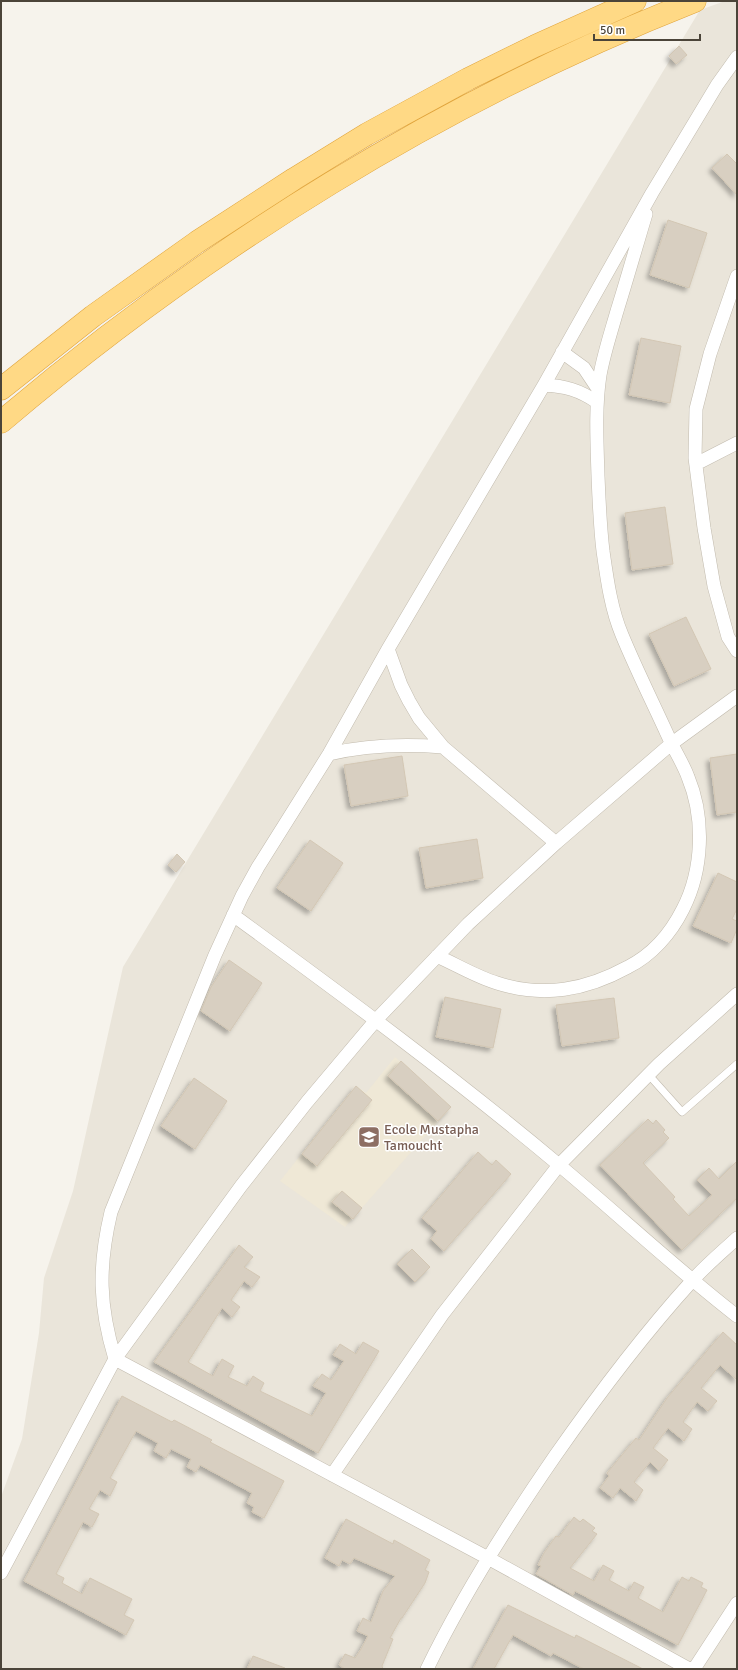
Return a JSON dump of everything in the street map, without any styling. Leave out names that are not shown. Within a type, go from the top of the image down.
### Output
[{"type":"highway","points":[[1,389],[93,316],[197,242],[367,134],[468,79],[534,46],[635,1]]},
{"type":"highway","points":[[1,422],[112,333],[209,263],[316,193],[376,157],[486,97],[550,65],[695,1]]},
{"type":"street","points":[[689,1669],[488,1558],[115,1359],[104,1317],[101,1286],[102,1261],[110,1212],[215,955],[233,915],[258,868],[329,754],[388,649],[544,385],[652,193],[717,85],[737,57]]},
{"type":"street","points":[[437,956],[496,983],[525,990],[555,991],[584,986],[612,976],[635,964],[660,944],[677,921],[691,894],[698,864],[700,830],[694,793],[688,775],[672,744],[621,632],[609,591],[603,550],[600,507],[597,441],[598,395],[604,358],[652,193]]},
{"type":"street","points":[[737,276],[710,354],[696,409],[696,464],[704,528],[714,586],[728,637],[737,651]]},
{"type":"street","points":[[562,352],[584,368],[598,395]]},
{"type":"street","points":[[544,385],[570,388],[583,393],[598,395]]},
{"type":"street","points":[[696,464],[737,443]]},
{"type":"street","points":[[388,649],[401,685],[410,702],[419,718],[443,747],[556,843]]},
{"type":"street","points":[[1,1573],[115,1359],[241,1186],[307,1102],[376,1020],[468,924],[556,843],[672,744],[737,696]]},
{"type":"street","points":[[329,754],[386,745],[443,747]]},
{"type":"street","points":[[233,915],[376,1020],[559,1165],[692,1281],[737,1316]]},
{"type":"street","points":[[332,1474],[438,1321],[559,1165],[648,1074],[737,994]]},
{"type":"street","points":[[427,1669],[488,1558],[527,1497],[582,1418],[640,1343],[692,1281],[737,1238]]},
{"type":"street","points":[[694,1669],[737,1603]]},
{"type":"lane","points":[[648,1074],[682,1112],[737,1064]]},
{"type":"shaded area","points":[[725,1],[737,1],[737,1669],[1,1669],[1,1497],[22,1439],[39,1333],[44,1278],[73,1191],[123,967],[700,10]]},
{"type":"shaded area","name":"Ecole Mustapha Tamoucht","points":[[395,1057],[451,1107],[345,1227],[280,1181],[356,1086],[366,1093]]},
{"type":"building","points":[[679,46],[687,55],[676,64],[669,56]]},
{"type":"building","points":[[727,154],[737,164],[737,195],[712,168]]},
{"type":"building","points":[[668,220],[707,233],[689,288],[650,275]]},
{"type":"building","points":[[641,338],[681,346],[670,403],[629,395]]},
{"type":"building","points":[[665,507],[673,564],[632,570],[625,513]]},
{"type":"building","points":[[686,617],[711,669],[674,686],[649,634]]},
{"type":"building","points":[[737,754],[737,812],[717,815],[710,758]]},
{"type":"building","points":[[402,756],[408,796],[351,806],[344,765]]},
{"type":"building","points":[[477,839],[483,878],[426,888],[419,848]]},
{"type":"building","points":[[310,840],[343,863],[311,911],[277,888]]},
{"type":"building","points":[[177,854],[185,862],[176,872],[168,865]]},
{"type":"building","points":[[718,873],[737,882],[737,909],[732,919],[737,921],[737,929],[731,943],[693,926]]},
{"type":"building","points":[[229,960],[262,983],[230,1031],[201,1011],[211,987]]},
{"type":"building","points":[[445,997],[501,1009],[493,1048],[436,1037]]},
{"type":"building","points":[[614,998],[619,1038],[562,1046],[556,1005]]},
{"type":"building","points":[[401,1061],[451,1107],[438,1121],[388,1076]]},
{"type":"building","points":[[194,1078],[227,1101],[195,1149],[161,1126]]},
{"type":"building","points":[[356,1086],[372,1100],[317,1166],[302,1154]]},
{"type":"building","points":[[648,1119],[653,1124],[656,1120],[665,1130],[663,1132],[669,1138],[643,1163],[675,1197],[673,1199],[689,1216],[712,1195],[697,1180],[709,1168],[719,1179],[737,1161],[737,1198],[682,1250],[600,1165]]},
{"type":"building","points":[[478,1152],[492,1165],[496,1160],[511,1174],[444,1251],[431,1239],[437,1231],[422,1218]]},
{"type":"building","points":[[342,1191],[362,1208],[353,1219],[332,1202]]},
{"type":"building","points":[[239,1245],[253,1257],[244,1267],[260,1277],[252,1287],[244,1281],[231,1300],[240,1307],[232,1317],[222,1308],[188,1362],[213,1376],[222,1359],[234,1366],[228,1377],[247,1386],[253,1376],[264,1383],[260,1391],[312,1416],[326,1393],[313,1386],[322,1374],[331,1380],[344,1361],[333,1355],[340,1344],[356,1354],[363,1342],[379,1351],[318,1453],[154,1362]]},
{"type":"building","points":[[412,1249],[430,1267],[415,1282],[397,1264]]},
{"type":"building","points":[[723,1332],[737,1345],[737,1380],[720,1365],[701,1388],[717,1401],[708,1411],[697,1402],[683,1422],[692,1429],[684,1441],[668,1428],[653,1448],[668,1460],[659,1471],[650,1462],[634,1482],[643,1490],[636,1501],[620,1488],[613,1498],[600,1488],[609,1476],[607,1473],[636,1438],[639,1440],[667,1398]]},
{"type":"building","points":[[122,1396],[172,1422],[174,1420],[212,1440],[210,1442],[284,1481],[264,1518],[252,1512],[254,1507],[247,1503],[252,1493],[200,1465],[196,1472],[187,1467],[191,1459],[171,1449],[166,1458],[154,1451],[158,1443],[136,1431],[110,1478],[117,1482],[110,1496],[100,1490],[89,1509],[99,1514],[92,1527],[83,1522],[56,1574],[64,1578],[62,1583],[82,1594],[90,1578],[132,1599],[124,1615],[134,1620],[126,1635],[24,1581]]},
{"type":"building","points":[[574,1517],[580,1522],[583,1519],[595,1528],[592,1531],[597,1534],[570,1568],[594,1581],[603,1565],[614,1571],[609,1580],[629,1591],[634,1582],[644,1587],[638,1598],[663,1612],[682,1577],[689,1581],[691,1577],[703,1583],[701,1587],[707,1590],[678,1645],[575,1591],[573,1595],[536,1574],[541,1566],[538,1565],[544,1553],[556,1536],[559,1537]]},
{"type":"building","points":[[346,1519],[393,1544],[394,1540],[430,1560],[425,1570],[429,1572],[425,1583],[401,1618],[390,1638],[393,1639],[382,1666],[383,1669],[345,1669],[339,1665],[345,1654],[355,1658],[361,1649],[368,1636],[357,1631],[363,1618],[371,1622],[383,1591],[395,1576],[354,1558],[350,1564],[342,1560],[339,1566],[325,1558]]},
{"type":"building","points":[[508,1605],[575,1638],[576,1635],[643,1669],[584,1669],[553,1653],[551,1656],[513,1635],[494,1669],[473,1669]]},
{"type":"building","points":[[253,1656],[285,1668],[285,1669],[247,1669]]},
{"type":"place","name":"Ecole Mustapha Tamoucht","points":[[369,1137]]}]
